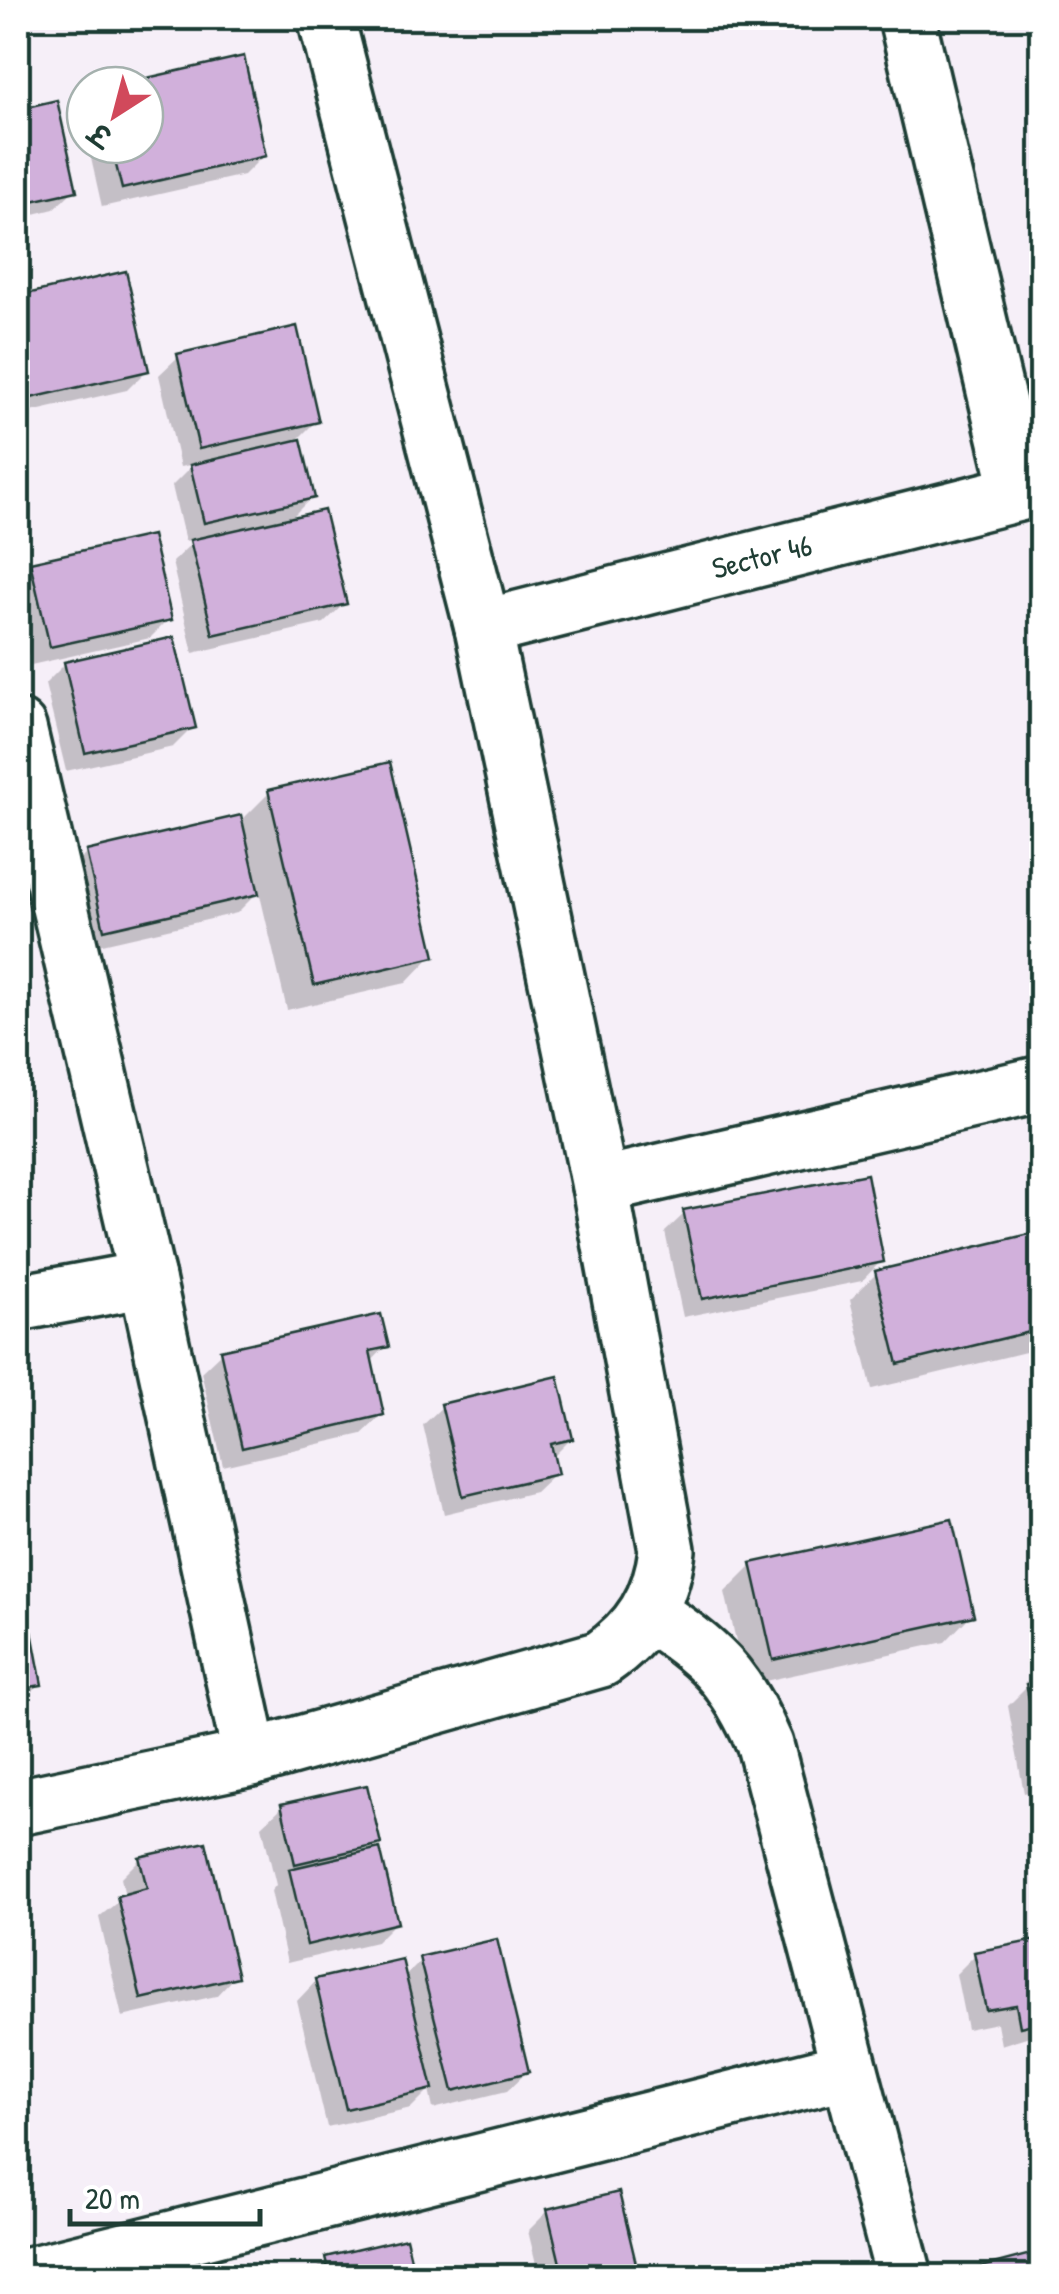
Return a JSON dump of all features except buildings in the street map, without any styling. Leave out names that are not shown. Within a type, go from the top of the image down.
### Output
[{"type":"street","points":[[18,1808],[251,1758],[601,1659],[630,1638],[663,1583],[667,1550],[600,1186],[483,628],[326,18]]},
{"type":"street","points":[[907,18],[1030,489]]},
{"type":"street","name":"Sector 46","points":[[483,628],[1030,489]]},
{"type":"street","points":[[18,728],[147,1279],[251,1758]]},
{"type":"street","points":[[600,1186],[1042,1084]]},
{"type":"street","points":[[18,1303],[147,1279]]},
{"type":"street","points":[[648,1612],[708,1654],[747,1702],[765,1746],[904,2276]]},
{"type":"street","points":[[25,2276],[848,2070]]}]
